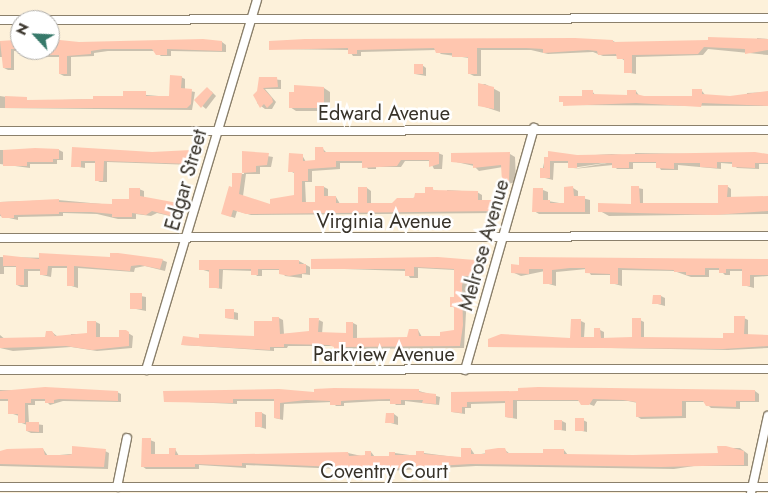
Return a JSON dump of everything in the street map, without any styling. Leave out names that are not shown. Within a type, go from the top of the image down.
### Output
[{"type":"street","name":"Edgar Street","points":[[146,370],[257,0]]},
{"type":"street","points":[[0,20],[768,18]]},
{"type":"street","name":"Edward Avenue","points":[[0,131],[534,128],[768,130]]},
{"type":"street","name":"Melrose Avenue","points":[[465,370],[534,128]]},
{"type":"street","name":"Virginia Avenue","points":[[0,238],[768,236]]},
{"type":"street","name":"Parkview Avenue","points":[[0,370],[768,370]]},
{"type":"street","points":[[752,490],[768,416]]},
{"type":"street","points":[[117,487],[127,438]]},
{"type":"street","name":"Coventry Court","points":[[0,487],[752,490],[768,487]]},
{"type":"building","points":[[708,37],[768,39],[768,50],[745,54],[745,49],[704,47],[698,54],[632,55],[632,73],[624,73],[624,59],[617,59],[616,54],[598,55],[597,51],[588,50],[543,53],[543,49],[477,48],[477,74],[468,74],[468,57],[452,57],[452,53],[436,53],[434,48],[357,50],[357,54],[348,54],[348,48],[269,50],[269,41],[305,39],[575,38],[613,40],[613,42],[708,40]]},
{"type":"building","points":[[203,39],[222,41],[222,51],[167,49],[167,55],[156,55],[152,49],[103,49],[91,51],[91,54],[67,56],[67,74],[59,74],[60,40],[79,42]]},
{"type":"building","points":[[10,40],[11,68],[3,68],[0,41]]},
{"type":"building","points":[[414,64],[423,64],[423,74],[414,74]]},
{"type":"building","points":[[170,75],[182,76],[181,88],[192,89],[191,104],[187,108],[5,108],[5,96],[27,97],[27,100],[93,99],[93,96],[123,96],[123,91],[146,91],[146,96],[169,96]]},
{"type":"building","points":[[259,77],[277,77],[278,87],[263,88],[272,98],[273,102],[267,108],[264,104],[260,108],[253,95],[257,91]]},
{"type":"building","points":[[478,83],[494,87],[494,109],[478,106]]},
{"type":"building","points":[[294,85],[324,87],[324,108],[289,108],[289,92],[294,92]]},
{"type":"building","points":[[207,87],[213,93],[201,108],[194,100]]},
{"type":"building","points":[[692,89],[702,89],[702,94],[730,96],[768,91],[768,106],[702,103],[701,107],[636,103],[563,106],[563,102],[559,102],[559,96],[582,96],[582,90],[593,90],[593,94],[627,95],[627,90],[636,90],[636,94],[644,96],[692,96]]},
{"type":"building","points":[[72,147],[152,152],[191,150],[191,164],[104,161],[103,181],[95,181],[95,161],[81,161],[81,167],[71,167]]},
{"type":"building","points":[[315,147],[323,147],[324,152],[439,152],[439,164],[429,167],[429,160],[401,160],[397,166],[362,168],[362,161],[336,161],[336,167],[308,169],[308,181],[302,181],[302,202],[315,202],[315,186],[324,186],[324,196],[336,196],[336,203],[358,203],[358,187],[367,187],[367,203],[392,203],[397,198],[414,198],[415,193],[425,193],[425,187],[433,187],[433,190],[478,191],[478,200],[497,200],[497,211],[246,214],[233,210],[231,217],[221,214],[229,186],[232,187],[232,173],[242,173],[239,194],[270,204],[270,199],[294,195],[294,172],[288,172],[289,153],[303,154],[303,161],[315,160]]},
{"type":"building","points":[[59,149],[59,159],[53,159],[53,162],[27,162],[27,166],[3,166],[3,150]]},
{"type":"building","points":[[242,151],[269,153],[267,165],[256,166],[256,172],[242,173]]},
{"type":"building","points":[[548,151],[577,155],[755,152],[768,154],[768,163],[755,163],[755,168],[732,167],[732,162],[717,162],[717,168],[700,167],[700,163],[674,163],[674,169],[656,168],[656,162],[629,162],[629,168],[612,168],[612,163],[577,163],[577,168],[568,168],[568,161],[550,161],[550,178],[540,178],[540,168],[544,168],[544,157],[548,157]]},
{"type":"building","points":[[510,152],[509,182],[502,182],[501,165],[473,168],[473,164],[451,162],[451,153]]},
{"type":"building","points":[[718,185],[728,185],[727,197],[768,196],[768,211],[715,215],[598,212],[598,203],[631,204],[631,186],[639,186],[640,203],[718,203]]},
{"type":"building","points":[[573,186],[574,196],[585,196],[585,212],[532,212],[533,188],[543,188],[543,200],[550,200],[550,203],[564,203],[564,187]]},
{"type":"building","points":[[129,188],[140,188],[140,196],[178,203],[175,217],[152,211],[146,215],[132,213],[132,217],[112,217],[112,214],[91,212],[14,215],[14,218],[2,218],[0,214],[0,202],[59,199],[59,202],[112,204],[112,199],[129,199]]},
{"type":"building","points":[[39,253],[110,257],[110,253],[118,253],[163,259],[160,269],[140,265],[131,266],[130,271],[74,266],[74,286],[67,286],[67,266],[48,266],[47,275],[40,275],[40,269],[24,269],[24,285],[16,285],[16,266],[3,266],[3,255],[39,259]]},
{"type":"building","points":[[438,257],[475,260],[475,276],[464,276],[462,286],[463,325],[460,346],[340,347],[340,360],[334,360],[334,347],[329,345],[284,344],[284,347],[270,347],[270,350],[181,345],[183,336],[199,338],[199,334],[254,336],[254,321],[272,321],[272,317],[279,317],[280,334],[309,331],[309,318],[319,318],[318,332],[346,333],[346,322],[353,322],[353,338],[407,337],[409,329],[418,329],[419,336],[440,336],[440,332],[454,330],[454,307],[450,307],[450,297],[454,297],[454,269],[414,267],[414,276],[405,276],[405,269],[311,269],[311,259]]},
{"type":"building","points":[[519,257],[768,259],[768,275],[750,275],[750,286],[742,286],[742,269],[726,269],[726,273],[719,273],[719,268],[705,268],[705,275],[686,275],[686,272],[674,272],[674,270],[618,268],[618,284],[610,284],[610,274],[585,273],[585,268],[570,268],[552,270],[552,284],[543,284],[543,269],[529,269],[529,274],[511,273],[511,264],[519,265]]},
{"type":"building","points":[[199,260],[299,260],[299,264],[306,264],[306,273],[289,276],[279,274],[279,269],[258,269],[258,275],[251,275],[251,269],[219,269],[219,288],[209,288],[209,270],[199,270]]},
{"type":"building","points":[[130,293],[142,293],[142,309],[130,309]]},
{"type":"building","points":[[653,295],[661,295],[661,304],[652,304]]},
{"type":"building","points":[[225,309],[234,309],[234,319],[225,318]]},
{"type":"building","points":[[734,316],[745,316],[744,334],[768,335],[768,346],[723,349],[488,347],[488,339],[501,334],[570,338],[571,319],[581,319],[581,337],[594,337],[594,328],[600,328],[601,338],[632,337],[632,318],[641,318],[641,337],[723,338],[723,333],[734,333]]},
{"type":"building","points":[[87,321],[96,321],[96,337],[119,337],[119,330],[126,330],[129,332],[129,346],[92,350],[66,346],[0,348],[0,338],[45,337],[46,331],[52,331],[55,336],[87,333]]},
{"type":"building","points":[[45,387],[118,391],[118,401],[59,399],[54,400],[54,403],[45,403],[45,399],[31,399],[31,403],[25,403],[25,423],[18,423],[18,414],[8,414],[8,399],[0,399],[0,391]]},
{"type":"building","points":[[518,388],[755,390],[755,401],[736,401],[736,407],[706,406],[703,401],[682,401],[682,416],[636,417],[636,402],[593,399],[589,405],[581,405],[578,400],[513,400],[513,418],[505,417],[505,401],[467,402],[467,407],[462,407],[462,413],[451,412],[451,392],[518,391]]},
{"type":"building","points":[[279,389],[314,392],[314,389],[419,389],[419,392],[436,394],[436,404],[422,403],[423,400],[401,400],[401,404],[390,404],[390,399],[341,401],[341,405],[330,405],[330,401],[306,400],[280,403],[280,419],[274,418],[274,399],[233,399],[233,403],[164,402],[163,391]]},
{"type":"building","points":[[255,412],[262,412],[262,427],[255,427]]},
{"type":"building","points":[[386,413],[394,413],[394,423],[385,423]]},
{"type":"building","points":[[575,418],[584,418],[584,431],[575,431]]},
{"type":"building","points":[[554,420],[562,420],[562,430],[554,430]]},
{"type":"building","points":[[26,422],[39,422],[39,432],[26,431]]},
{"type":"building","points":[[142,438],[151,438],[151,454],[169,454],[169,448],[176,448],[175,455],[348,452],[349,456],[365,455],[365,451],[371,451],[371,456],[389,456],[389,452],[395,452],[395,455],[416,455],[416,451],[424,451],[424,454],[461,457],[461,448],[471,448],[471,454],[485,454],[485,450],[505,448],[507,453],[543,453],[543,449],[564,449],[564,454],[633,455],[718,453],[717,446],[726,446],[744,451],[744,465],[661,467],[471,464],[383,469],[242,463],[242,466],[195,464],[195,467],[141,467]]},
{"type":"building","points":[[72,446],[106,449],[104,467],[0,464],[0,451],[7,449],[43,448],[45,455],[68,455],[72,454]]}]
